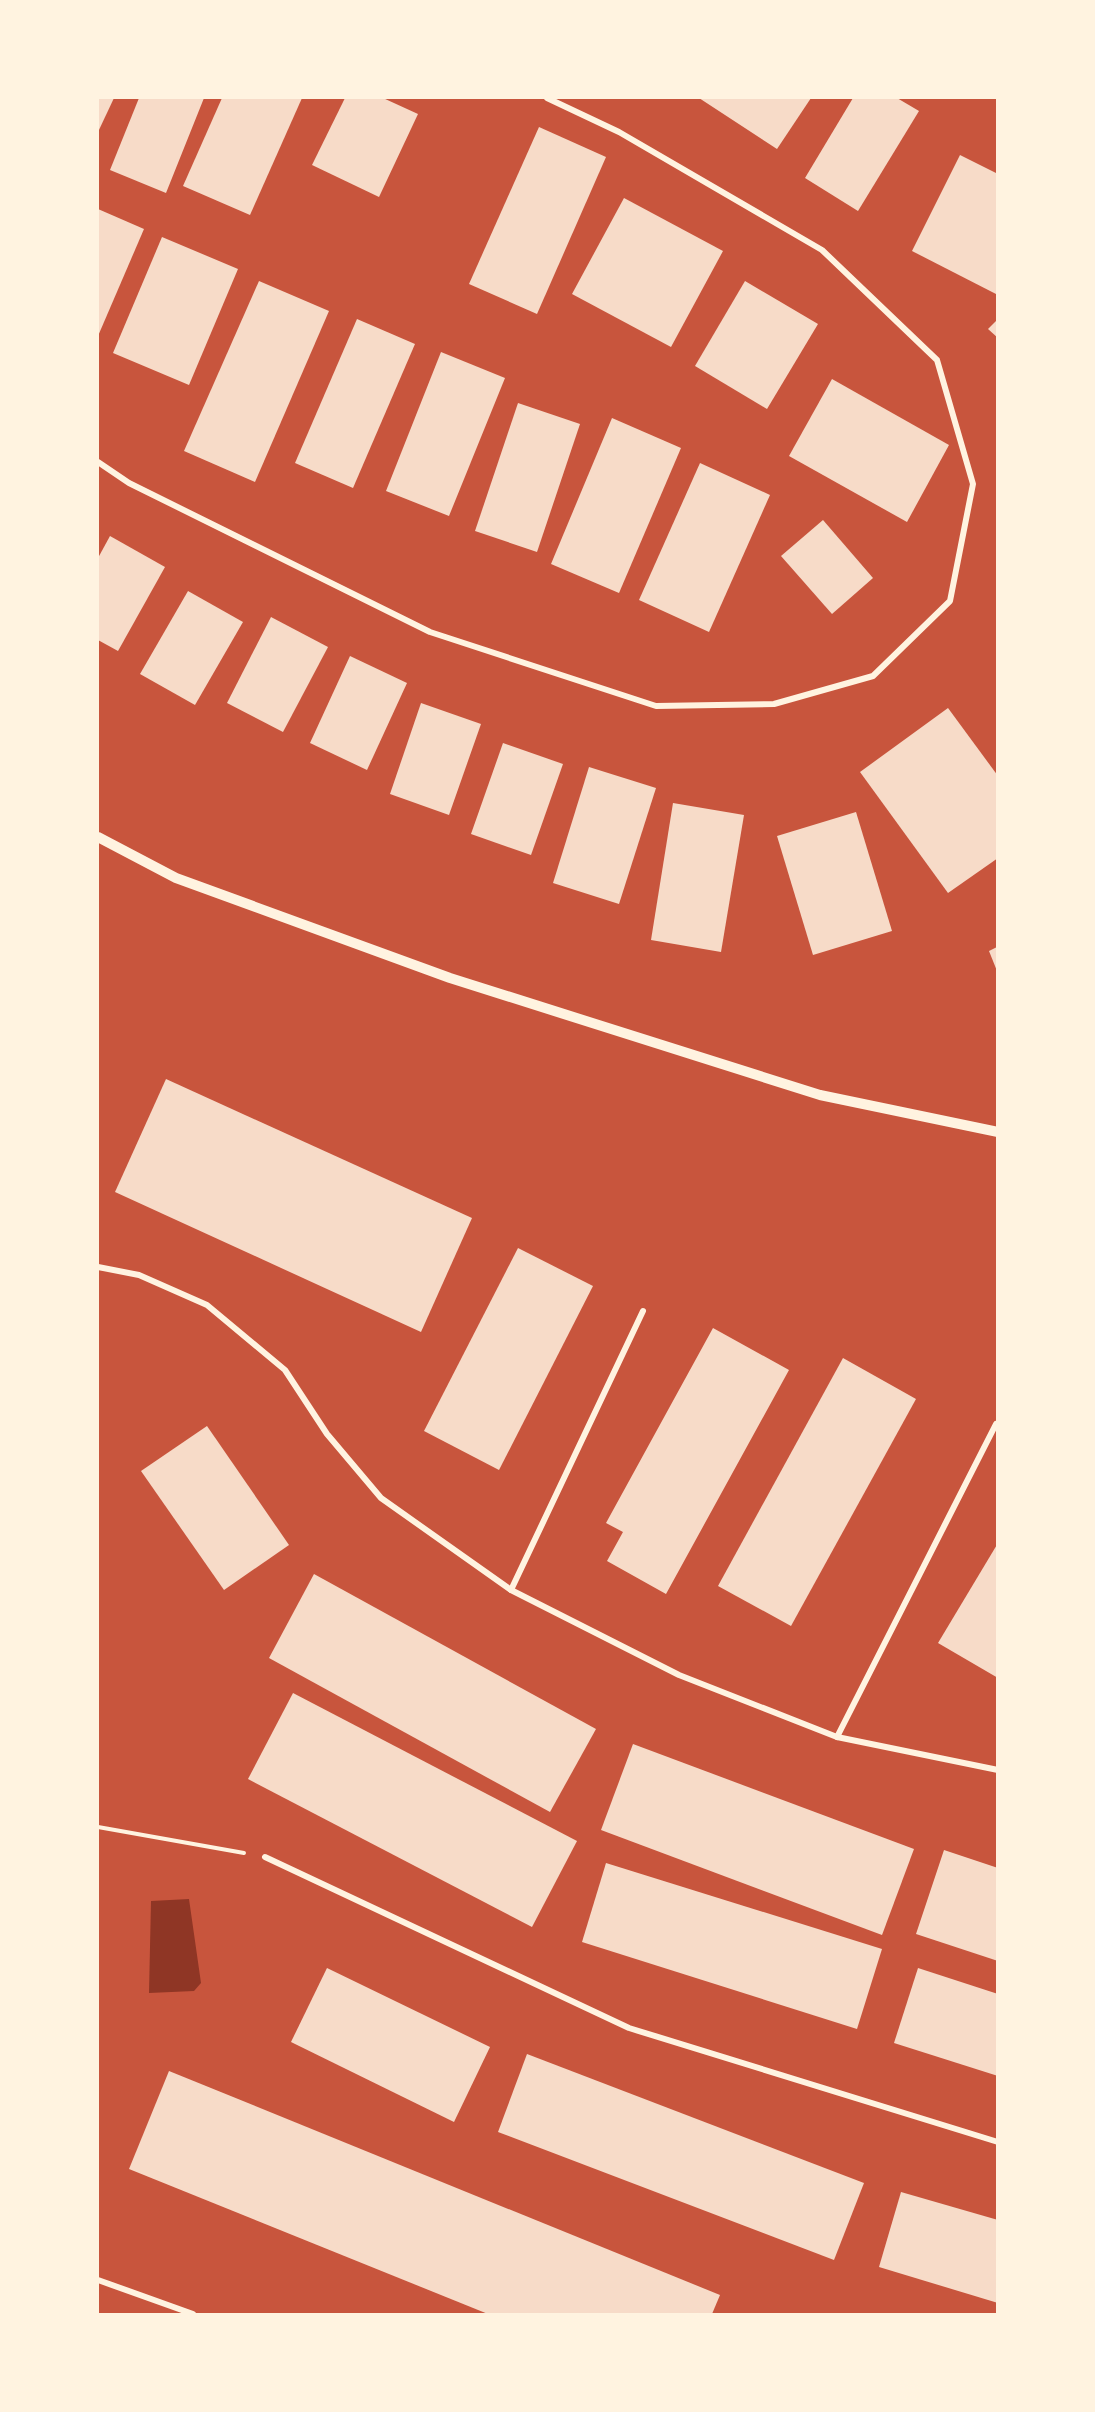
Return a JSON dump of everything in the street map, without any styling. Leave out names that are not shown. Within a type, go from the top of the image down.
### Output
[{"type":"street","points":[[98,462],[129,483],[430,632],[656,706],[774,704],[873,676],[950,601],[973,484],[937,360],[822,249],[619,132],[547,98]]},
{"type":"street","points":[[98,837],[176,878],[450,978],[820,1095],[998,1132]]},
{"type":"street","points":[[98,1267],[139,1275],[207,1305],[285,1370],[327,1434],[381,1498],[511,1590],[679,1675],[837,1737],[998,1770]]},
{"type":"street","points":[[511,1590],[643,1311]]},
{"type":"street","points":[[837,1737],[996,1424]]},
{"type":"street","points":[[265,1857],[629,2028],[998,2142]]},
{"type":"street","points":[[98,2280],[193,2314]]},
{"type":"path","points":[[98,1827],[265,1857]]},
{"type":"shaded area","points":[[189,1899],[201,1983],[194,1991],[149,1993],[151,1901]]},
{"type":"building","points":[[98,98],[114,98],[98,132]]},
{"type":"building","points":[[139,98],[204,98],[166,193],[110,170]]},
{"type":"building","points":[[222,98],[302,98],[250,215],[183,186]]},
{"type":"building","points":[[345,98],[383,98],[418,114],[379,197],[312,165]]},
{"type":"building","points":[[699,98],[811,98],[777,149]]},
{"type":"building","points":[[853,98],[897,98],[919,111],[858,211],[805,178]]},
{"type":"building","points":[[539,127],[606,157],[537,314],[469,284]]},
{"type":"building","points":[[960,155],[998,174],[996,294],[912,251]]},
{"type":"building","points":[[624,198],[723,251],[671,347],[572,294]]},
{"type":"building","points":[[98,209],[144,229],[98,336]]},
{"type":"building","points":[[162,237],[238,269],[189,385],[113,353]]},
{"type":"building","points":[[259,281],[329,311],[255,482],[184,451]]},
{"type":"building","points":[[745,281],[818,324],[767,409],[695,366]]},
{"type":"building","points":[[357,319],[415,344],[353,488],[295,463]]},
{"type":"building","points":[[998,319],[998,338],[988,329]]},
{"type":"building","points":[[441,352],[505,378],[449,516],[386,491]]},
{"type":"building","points":[[832,379],[949,445],[907,522],[789,456]]},
{"type":"building","points":[[518,403],[580,424],[537,552],[475,531]]},
{"type":"building","points":[[612,418],[681,448],[619,593],[551,564]]},
{"type":"building","points":[[700,463],[770,495],[709,632],[639,600]]},
{"type":"building","points":[[823,520],[873,578],[832,614],[781,556]]},
{"type":"building","points":[[110,536],[165,567],[118,651],[98,640],[98,558]]},
{"type":"building","points":[[188,591],[243,622],[195,705],[140,674]]},
{"type":"building","points":[[271,617],[328,647],[283,732],[227,703]]},
{"type":"building","points":[[350,656],[407,683],[367,770],[310,743]]},
{"type":"building","points":[[421,703],[481,724],[449,815],[390,794]]},
{"type":"building","points":[[948,708],[998,776],[998,858],[948,893],[860,772]]},
{"type":"building","points":[[503,743],[563,764],[531,855],[471,834]]},
{"type":"building","points":[[589,767],[656,788],[619,904],[553,883]]},
{"type":"building","points":[[673,803],[744,815],[721,952],[651,940]]},
{"type":"building","points":[[856,812],[892,931],[813,955],[777,836]]},
{"type":"building","points":[[997,947],[997,971],[989,951]]},
{"type":"building","points":[[166,1079],[472,1218],[421,1332],[115,1192]]},
{"type":"building","points":[[518,1248],[593,1286],[499,1470],[424,1431]]},
{"type":"building","points":[[713,1328],[789,1370],[666,1594],[607,1561],[623,1532],[606,1523]]},
{"type":"building","points":[[843,1358],[916,1399],[791,1626],[718,1586]]},
{"type":"building","points":[[207,1426],[289,1545],[224,1590],[141,1471]]},
{"type":"building","points":[[998,1543],[998,1678],[938,1643]]},
{"type":"building","points":[[314,1574],[596,1729],[550,1812],[269,1658]]},
{"type":"building","points":[[293,1693],[577,1841],[532,1927],[248,1779]]},
{"type":"building","points":[[633,1744],[914,1849],[882,1935],[601,1830]]},
{"type":"building","points":[[944,1850],[998,1868],[998,1961],[916,1934]]},
{"type":"building","points":[[606,1863],[882,1949],[857,2029],[582,1942]]},
{"type":"building","points":[[327,1968],[490,2047],[454,2122],[291,2042]]},
{"type":"building","points":[[918,1968],[998,1994],[998,2076],[894,2043]]},
{"type":"building","points":[[527,2054],[864,2183],[834,2260],[498,2132]]},
{"type":"building","points":[[169,2071],[720,2295],[712,2314],[488,2314],[129,2169]]},
{"type":"building","points":[[901,2192],[998,2220],[998,2303],[879,2267]]}]
